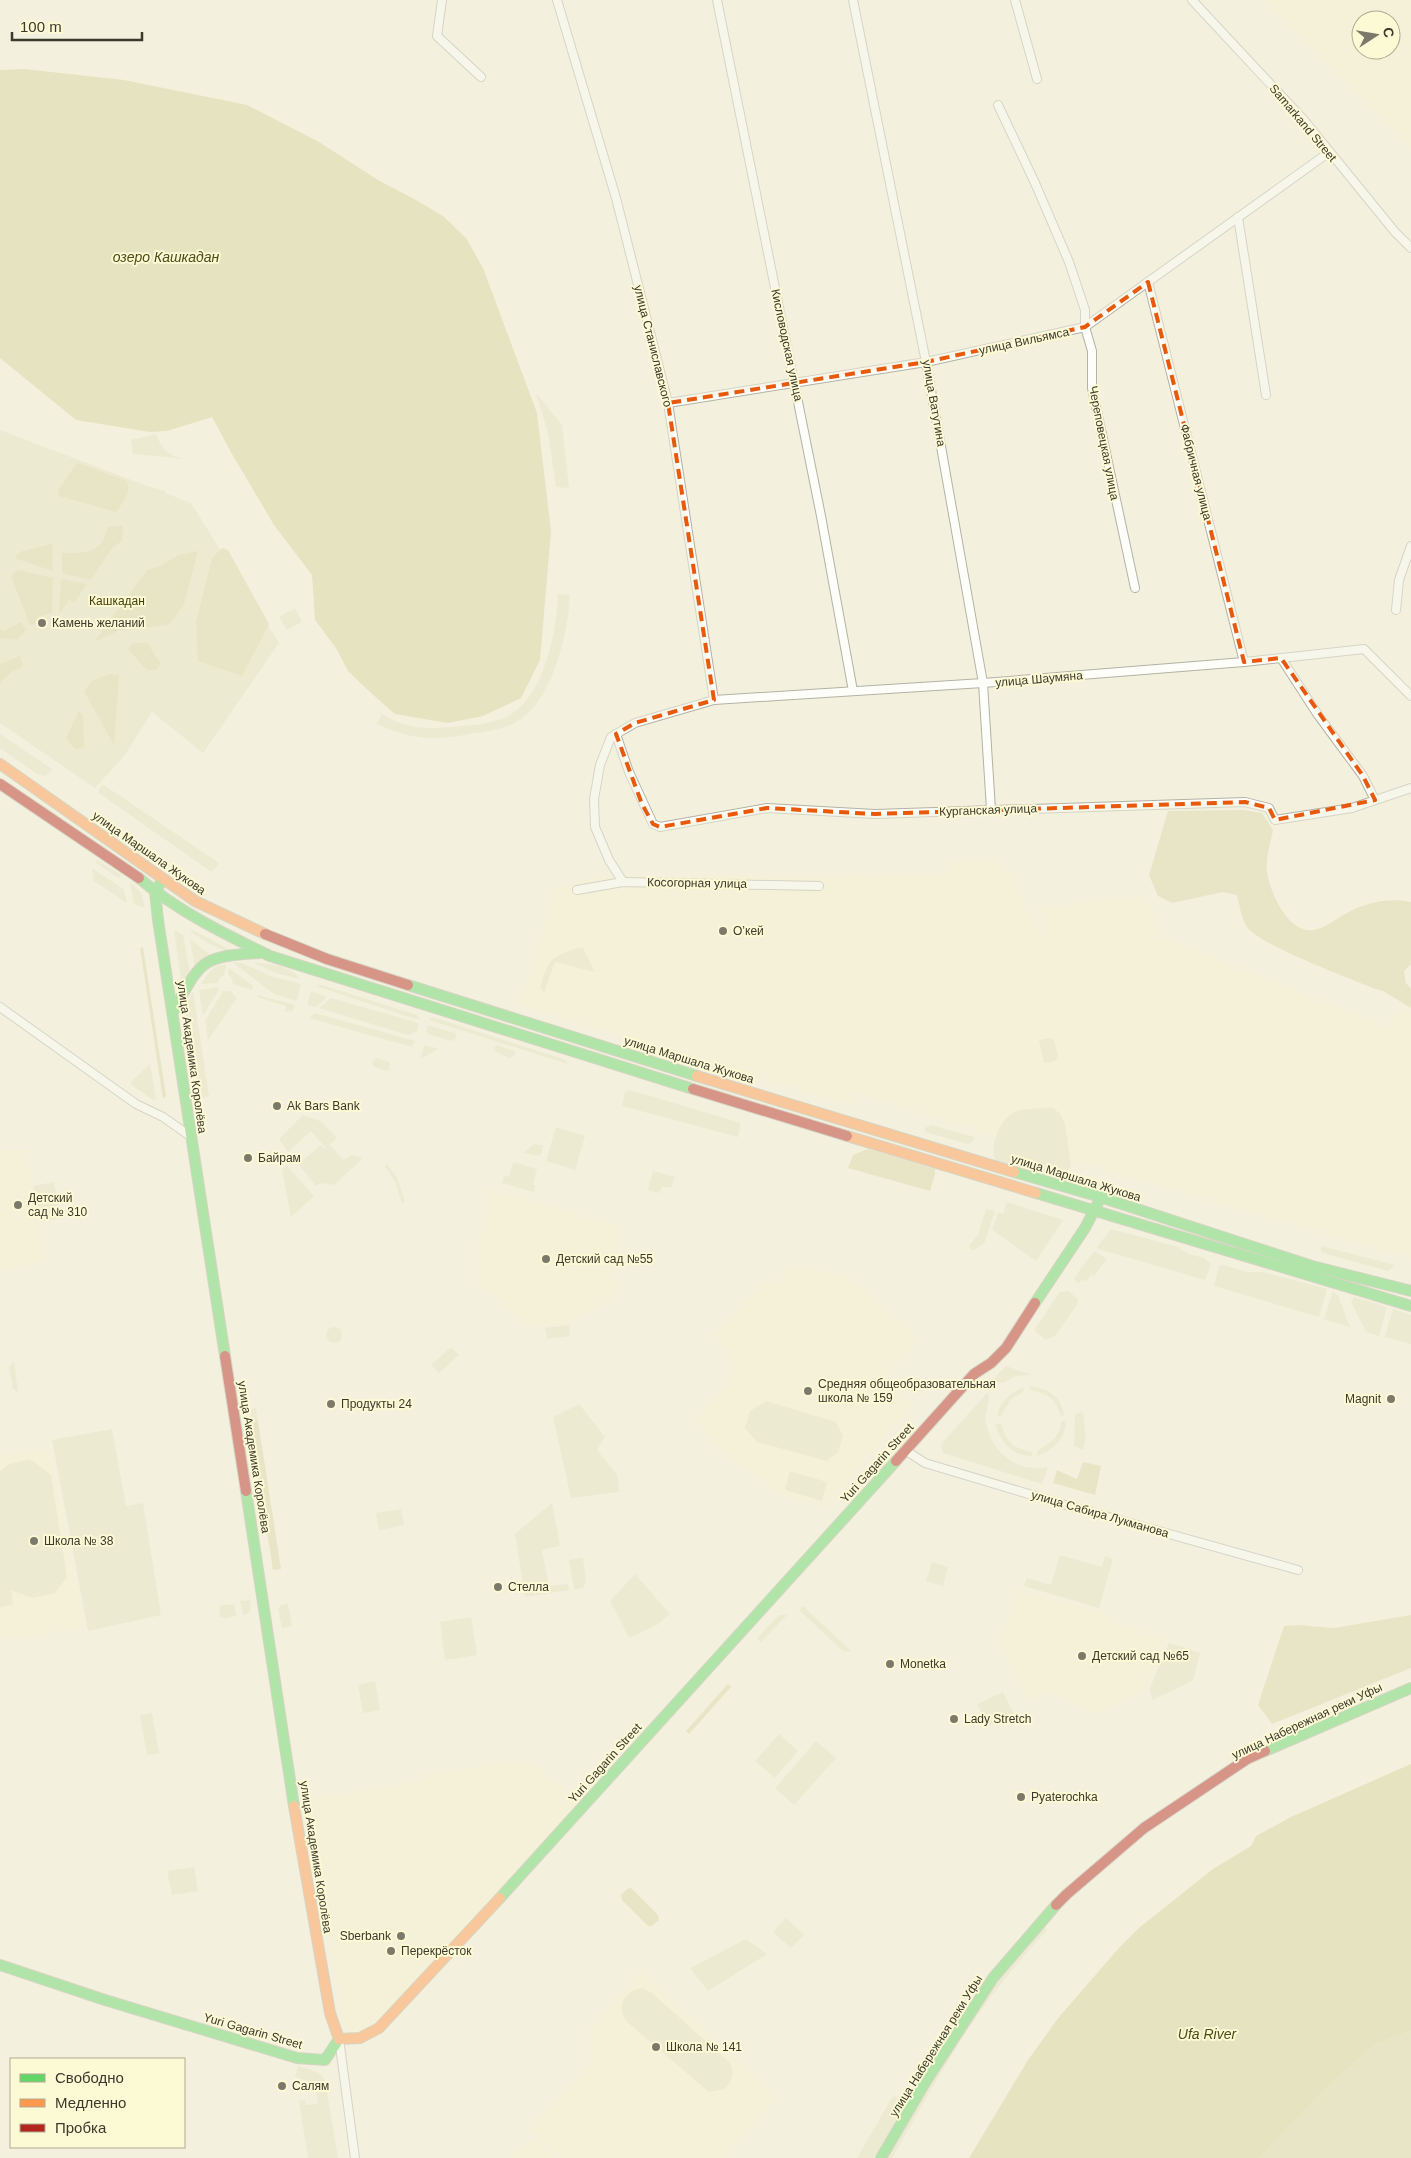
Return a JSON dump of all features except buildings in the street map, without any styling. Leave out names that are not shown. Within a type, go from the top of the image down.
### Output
[{"type":"main road","name":"улица Маршала Жукова","points":[[0,764],[162,879],[199,903],[279,941],[328,959],[805,1110],[1101,1197],[1312,1266],[1411,1291]]},
{"type":"main road","name":"улица Маршала Жукова","points":[[0,784],[93,849],[130,871],[155,892],[262,953],[348,983],[585,1057],[1411,1306]]},
{"type":"main road","points":[[155,892],[162,879]]},
{"type":"main road","name":"улица Академика Королёва","points":[[155,892],[190,1136],[294,1804],[330,2013],[339,2039]]},
{"type":"main road","points":[[173,1012],[206,961],[224,956],[262,953]]},
{"type":"main road","name":"Yuri Gagarin Street","points":[[0,1965],[105,2000],[297,2058],[325,2060],[339,2039],[353,2041],[363,2039],[391,2015],[512,1886],[756,1618],[974,1374],[991,1363],[1010,1342],[1095,1211],[1101,1197]]},
{"type":"main road","name":"улица Набережная реки Уфы","points":[[881,2158],[926,2081],[993,1978],[1027,1937],[1067,1894],[1144,1828],[1247,1759],[1411,1688]]},
{"type":"street","points":[[442,0],[437,36],[481,77]]},
{"type":"street","name":"улица Станиславского","points":[[557,0],[616,198],[668,403],[714,700]]},
{"type":"street","name":"Кисловодская улица","points":[[716,0],[822,516],[853,692]]},
{"type":"street","name":"улица Ватутина","points":[[854,0],[926,362],[983,683],[991,810]]},
{"type":"street","points":[[1015,0],[1037,79]]},
{"type":"street","name":"Samarkand Street","points":[[1192,0],[1303,119],[1328,153],[1395,232],[1411,248]]},
{"type":"street","name":"Череповецкая улица","points":[[998,105],[1035,183],[1069,262],[1085,310],[1085,327],[1092,351],[1092,388],[1135,588]]},
{"type":"street","name":"улица Вильямса","points":[[668,403],[926,362],[1085,327],[1328,153]]},
{"type":"street","points":[[1238,217],[1266,395]]},
{"type":"street","name":"Фабричная улица","points":[[1148,282],[1244,662]]},
{"type":"street","points":[[1396,610],[1399,580],[1411,546]]},
{"type":"street","name":"улица Шаумяна","points":[[614,735],[635,724],[714,700],[983,683],[1244,662],[1364,649],[1411,696]]},
{"type":"street","points":[[1281,658],[1318,715],[1364,776],[1375,800]]},
{"type":"street","points":[[614,735],[600,764],[594,799],[595,827],[609,860],[623,882]]},
{"type":"street","name":"Курганская улица","points":[[614,735],[652,824],[660,827],[767,808],[875,814],[1245,802],[1268,808],[1275,820],[1352,808],[1411,788]]},
{"type":"street","name":"Косогорная улица","points":[[577,890],[623,882],[819,886]]},
{"type":"street","points":[[0,1007],[136,1104],[163,1117],[190,1136]]},
{"type":"street","name":"улица Сабира Лукманова","points":[[905,1450],[925,1463],[1062,1504],[1298,1570]]},
{"type":"street","points":[[339,2039],[355,2158]]},
{"type":"highlighted area","points":[[1148,282],[1244,662],[1281,658],[1363,776],[1375,800],[1275,820],[1269,808],[1245,802],[875,814],[767,808],[660,827],[653,824],[642,804],[616,734],[635,723],[714,700],[668,403],[926,362],[1085,327]]},
{"type":"shaded area","points":[[1261,0],[1411,0],[1411,148]]},
{"type":"shaded area","points":[[79,463],[126,481],[128,485],[127,493],[116,512],[59,496],[58,491],[76,464]]},
{"type":"shaded area","points":[[123,525],[122,541],[113,547],[90,580],[62,573],[62,553],[79,553],[92,550],[101,542],[108,527]]},
{"type":"shaded area","points":[[52,544],[53,571],[17,559],[16,556],[22,551]]},
{"type":"shaded area","points":[[222,548],[228,550],[269,624],[242,676],[198,661],[196,622],[212,558]]},
{"type":"shaded area","points":[[198,551],[184,604],[169,625],[120,630],[94,642],[147,570],[161,566],[178,555]]},
{"type":"shaded area","points":[[17,570],[53,578],[52,613],[38,617],[35,624],[30,625],[11,576]]},
{"type":"shaded area","points":[[61,579],[87,584],[74,603],[69,600],[59,614]]},
{"type":"shaded area","points":[[21,622],[26,630],[17,640],[0,638],[0,629],[4,631]]},
{"type":"shaded area","points":[[132,643],[147,643],[161,664],[156,670],[147,670],[128,649]]},
{"type":"shaded area","points":[[20,656],[23,666],[10,673],[0,684],[0,664]]},
{"type":"shaded area","points":[[110,674],[119,675],[114,745],[84,691],[93,680]]},
{"type":"shaded area","points":[[79,711],[83,716],[84,747],[75,749],[66,738]]},
{"type":"shaded area","points":[[1243,810],[1262,813],[1273,830],[1268,851],[1267,872],[1276,900],[1288,919],[1296,925],[1314,930],[1326,926],[1352,910],[1368,904],[1394,900],[1411,902],[1411,964],[1404,971],[1406,983],[1411,989],[1411,1008],[1383,991],[1306,961],[1255,935],[1245,923],[1237,895],[1223,892],[1172,903],[1158,896],[1149,875],[1168,811]]},
{"type":"shaded area","points":[[994,860],[1014,876],[1026,910],[1045,936],[1041,908],[1139,896],[1154,913],[1160,936],[1387,1027],[1398,1009],[1411,1013],[1411,1258],[1083,1164],[858,1093],[853,1106],[520,1005],[555,888],[602,876],[931,875],[948,869],[947,863]]},
{"type":"shaded area","points":[[143,947],[166,1096],[163,1099],[140,948]]},
{"type":"shaded area","points":[[868,1149],[935,1169],[930,1191],[848,1168],[853,1155]]},
{"type":"shaded area","name":"Детский сад № 310","points":[[0,1150],[25,1150],[46,1260],[0,1270]]},
{"type":"shaded area","name":"Детский сад №55","points":[[493,1189],[623,1228],[610,1276],[620,1280],[614,1298],[566,1324],[527,1327],[478,1283],[478,1242]]},
{"type":"shaded area","name":"Средняя общеобразовательная школа № 159","points":[[786,1267],[845,1274],[918,1339],[883,1379],[912,1404],[825,1508],[779,1493],[719,1451],[697,1419],[732,1376],[732,1357],[715,1334],[766,1279],[779,1284]]},
{"type":"shaded area","points":[[258,1421],[281,1569],[273,1570],[250,1422]]},
{"type":"shaded area","name":"Школа № 38","points":[[49,1448],[85,1627],[0,1641],[0,1456]]},
{"type":"shaded area","points":[[1083,1462],[1101,1466],[1095,1495],[1053,1483],[1057,1470],[1077,1479]]},
{"type":"shaded area","name":"Детский сад №65","points":[[1017,1589],[1114,1617],[1113,1622],[1166,1639],[1146,1689],[1095,1714],[1048,1691],[1028,1700],[1000,1643]]},
{"type":"shaded area","points":[[1411,1615],[1411,1668],[1272,1724],[1258,1705],[1284,1626],[1298,1625],[1334,1628]]},
{"type":"shaded area","points":[[728,1684],[731,1687],[689,1734],[686,1731]]},
{"type":"shaded area","points":[[516,1762],[534,1764],[579,1804],[370,2034],[352,2035],[343,2026],[307,1798],[417,1782],[422,1775]]},
{"type":"shaded area","points":[[631,1888],[658,1915],[659,1920],[652,1926],[648,1926],[622,1900],[621,1895]]},
{"type":"shaded area","name":"Школа № 141","points":[[640,1971],[777,2097],[723,2158],[561,2158],[529,2129],[590,2065],[590,2029]]},
{"type":"shaded area","points":[[1411,2031],[1411,2158],[1259,2158],[1323,2091],[1375,2044]]},
{"type":"shaded area","points":[[535,2137],[557,2158],[512,2158],[511,2154]]},
{"type":"green space","points":[[536,393],[562,425],[569,488],[556,487],[548,433]]},
{"type":"green space","name":"Кашкадан","points":[[0,430],[165,491],[165,493],[191,503],[279,643],[203,753],[152,712],[125,755],[95,788],[0,723]]},
{"type":"green space","points":[[156,434],[167,451],[175,456],[186,459],[133,454],[131,440]]},
{"type":"green space","points":[[558,594],[570,595],[562,646],[541,698],[518,721],[494,730],[444,738],[412,736],[377,724],[382,714],[399,723],[415,727],[464,726],[498,720],[517,710],[529,697],[538,682],[545,664],[555,627]]},
{"type":"green space","points":[[295,608],[302,622],[287,630],[279,617]]},
{"type":"green space","points":[[0,734],[52,769],[46,776],[37,774],[0,748]]},
{"type":"green space","points":[[104,785],[219,863],[213,871],[210,871],[99,793],[99,788]]},
{"type":"green space","points":[[97,860],[121,875],[118,878],[95,862]]},
{"type":"green space","points":[[92,868],[124,890],[127,903],[94,881]]},
{"type":"green space","points":[[130,882],[141,893],[145,908],[134,904]]},
{"type":"green space","points":[[191,929],[232,951],[210,944],[191,932]]},
{"type":"green space","points":[[174,930],[183,935],[190,973],[182,986]]},
{"type":"green space","points":[[190,939],[210,955],[195,968]]},
{"type":"green space","points":[[577,948],[583,948],[595,972],[555,962],[544,993],[540,988],[548,965],[560,955]]},
{"type":"green space","points":[[232,962],[242,963],[270,976],[301,984],[297,1001],[274,994]]},
{"type":"green space","points":[[254,963],[285,968],[300,979],[276,973]]},
{"type":"green space","points":[[218,965],[226,965],[224,975],[220,977],[217,983],[201,984],[210,971]]},
{"type":"green space","points":[[229,968],[253,986],[252,990],[233,984],[232,978],[228,975]]},
{"type":"green space","points":[[322,985],[417,1015],[420,1019],[415,1019],[316,986]]},
{"type":"green space","points":[[217,987],[219,990],[203,1015],[199,990]]},
{"type":"green space","points":[[193,991],[209,1096],[203,1098],[200,1095],[185,1008]]},
{"type":"green space","points":[[223,991],[230,991],[237,998],[208,1040],[205,1021]]},
{"type":"green space","points":[[311,991],[327,997],[316,1007],[307,1005]]},
{"type":"green space","points":[[257,995],[295,1005],[293,1011],[285,1012],[286,1006],[257,997]]},
{"type":"green space","points":[[331,998],[415,1022],[419,1025],[417,1031],[408,1035],[319,1008]]},
{"type":"green space","points":[[315,1013],[415,1041],[412,1047],[309,1018]]},
{"type":"green space","points":[[432,1017],[566,1060],[568,1064],[429,1020]]},
{"type":"green space","points":[[428,1025],[457,1034],[455,1039],[451,1041],[428,1034],[426,1031]]},
{"type":"green space","points":[[1054,1039],[1058,1057],[1055,1061],[1044,1063],[1039,1040]]},
{"type":"green space","points":[[425,1045],[439,1049],[420,1059]]},
{"type":"green space","points":[[496,1045],[515,1051],[514,1056],[509,1058],[494,1051]]},
{"type":"green space","points":[[377,1058],[390,1062],[390,1069],[386,1071],[373,1066],[372,1062]]},
{"type":"green space","points":[[150,1064],[156,1099],[153,1100],[132,1085],[131,1082]]},
{"type":"green space","points":[[630,1090],[741,1123],[738,1137],[622,1106],[625,1092]]},
{"type":"green space","points":[[1051,1107],[1060,1113],[1065,1124],[1071,1165],[1066,1174],[1057,1179],[997,1162],[993,1148],[994,1142],[1004,1120],[1022,1110]]},
{"type":"green space","points":[[303,1115],[322,1122],[337,1138],[327,1147],[330,1145],[343,1160],[352,1155],[363,1158],[334,1185],[321,1183],[316,1186],[298,1164],[321,1145],[326,1148],[311,1131],[288,1152],[279,1139]]},
{"type":"green space","points":[[931,1125],[974,1137],[975,1139],[968,1144],[925,1132],[925,1128]]},
{"type":"green space","points":[[556,1127],[585,1136],[575,1170],[546,1161]]},
{"type":"green space","points":[[534,1144],[543,1146],[541,1154],[538,1156],[524,1153]]},
{"type":"green space","points":[[513,1162],[537,1169],[533,1184],[523,1181],[535,1185],[534,1192],[502,1183],[504,1176],[509,1177]]},
{"type":"green space","points":[[387,1164],[397,1178],[405,1201],[402,1204],[395,1181],[385,1166]]},
{"type":"green space","points":[[287,1166],[314,1196],[291,1217],[282,1170]]},
{"type":"green space","points":[[653,1171],[675,1177],[671,1188],[662,1186],[659,1193],[648,1190]]},
{"type":"green space","points":[[54,1182],[61,1218],[40,1222],[33,1186]]},
{"type":"green space","points":[[1007,1202],[1063,1220],[1036,1261],[992,1230],[998,1212],[1003,1214]]},
{"type":"green space","points":[[986,1209],[995,1211],[984,1244],[972,1251],[969,1246],[978,1235]]},
{"type":"green space","points":[[1111,1229],[1178,1247],[1188,1254],[1204,1258],[1211,1264],[1205,1280],[1099,1249],[1097,1247]]},
{"type":"green space","points":[[1321,1246],[1395,1265],[1388,1271],[1323,1253]]},
{"type":"green space","points":[[1094,1251],[1107,1259],[1094,1276],[1091,1275],[1086,1281],[1082,1280],[1078,1284],[1074,1278]]},
{"type":"green space","points":[[1223,1265],[1247,1272],[1263,1272],[1327,1289],[1319,1317],[1214,1286],[1219,1266]]},
{"type":"green space","points":[[1069,1291],[1078,1300],[1078,1303],[1055,1336],[1046,1340],[1035,1329],[1060,1292]]},
{"type":"green space","points":[[1333,1291],[1338,1296],[1350,1327],[1324,1319]]},
{"type":"green space","points":[[1354,1297],[1387,1307],[1379,1336],[1366,1332],[1352,1304],[1351,1301]]},
{"type":"green space","points":[[1393,1309],[1411,1315],[1411,1344],[1385,1337]]},
{"type":"green space","points":[[569,1325],[570,1336],[547,1339],[545,1328]]},
{"type":"green space","points":[[331,1327],[337,1327],[342,1332],[340,1341],[331,1343],[326,1338],[326,1332]]},
{"type":"green space","points":[[451,1347],[459,1355],[439,1373],[431,1365]]},
{"type":"green space","points":[[14,1362],[18,1392],[13,1389],[9,1367]]},
{"type":"green space","points":[[1006,1366],[1031,1375],[1016,1376],[1003,1383],[992,1381]]},
{"type":"green space","points":[[1029,1386],[1047,1391],[1057,1398],[1063,1408],[1064,1415],[1061,1416],[1054,1401],[1047,1395],[1030,1390]]},
{"type":"green space","points":[[1023,1388],[1024,1391],[1011,1399],[1001,1416],[997,1416],[1000,1406],[1006,1398]]},
{"type":"green space","points":[[988,1392],[989,1401],[986,1423],[994,1443],[1000,1452],[1016,1464],[1026,1467],[1048,1467],[1042,1484],[943,1453],[941,1446],[943,1442]]},
{"type":"green space","points":[[766,1401],[836,1422],[843,1436],[838,1452],[827,1461],[757,1442],[745,1428],[750,1411]]},
{"type":"green space","points":[[579,1404],[605,1437],[597,1450],[618,1476],[619,1492],[571,1498],[553,1417]]},
{"type":"green space","points":[[256,1408],[258,1421],[250,1422],[251,1409]]},
{"type":"green space","points":[[1083,1412],[1086,1437],[1083,1450],[1074,1446],[1075,1414]]},
{"type":"green space","points":[[1061,1421],[1066,1421],[1058,1443],[1049,1451],[1037,1456],[1037,1451],[1050,1442],[1059,1432]]},
{"type":"green space","points":[[995,1424],[1001,1424],[1011,1444],[1032,1452],[1032,1456],[1018,1453],[1008,1447]]},
{"type":"green space","points":[[112,1429],[126,1506],[143,1503],[161,1615],[88,1631],[52,1440]]},
{"type":"green space","name":"Школа № 38","points":[[30,1459],[51,1475],[67,1577],[55,1593],[32,1598],[11,1590],[13,1605],[0,1607],[0,1471],[9,1464]]},
{"type":"green space","points":[[790,1471],[827,1482],[822,1501],[785,1490]]},
{"type":"green space","points":[[552,1503],[560,1546],[542,1550],[549,1586],[568,1584],[569,1590],[525,1597],[515,1534]]},
{"type":"green space","points":[[401,1509],[404,1525],[379,1530],[376,1513]]},
{"type":"green space","points":[[1060,1555],[1102,1567],[1105,1556],[1113,1559],[1099,1608],[1024,1586],[1027,1578],[1051,1585]]},
{"type":"green space","points":[[583,1558],[586,1582],[583,1588],[574,1590],[569,1560]]},
{"type":"green space","points":[[932,1562],[948,1567],[943,1586],[926,1581]]},
{"type":"green space","points":[[635,1574],[670,1614],[657,1625],[629,1638],[610,1601]]},
{"type":"green space","points":[[250,1600],[251,1608],[249,1613],[243,1615],[240,1601]]},
{"type":"green space","points":[[234,1604],[236,1616],[225,1618],[220,1616],[219,1606]]},
{"type":"green space","points":[[288,1604],[292,1626],[282,1628],[278,1609],[281,1605]]},
{"type":"green space","points":[[803,1606],[852,1652],[843,1651],[799,1610]]},
{"type":"green space","points":[[779,1615],[787,1615],[761,1642],[757,1638]]},
{"type":"green space","points":[[471,1617],[477,1655],[445,1660],[440,1622]]},
{"type":"green space","points":[[1169,1643],[1200,1653],[1193,1681],[1152,1700],[1150,1688]]},
{"type":"green space","points":[[375,1681],[380,1710],[363,1713],[358,1685]]},
{"type":"green space","points":[[1003,1692],[1014,1714],[988,1726],[977,1704]]},
{"type":"green space","points":[[152,1713],[159,1753],[147,1755],[140,1715]]},
{"type":"green space","points":[[779,1734],[798,1751],[775,1778],[755,1761]]},
{"type":"green space","points":[[816,1741],[836,1758],[794,1805],[775,1788]]},
{"type":"green space","points":[[194,1867],[198,1891],[172,1895],[167,1871]]},
{"type":"green space","points":[[786,1918],[804,1935],[791,1948],[773,1932]]},
{"type":"green space","points":[[1044,1927],[1047,1930],[1022,1958],[976,2017],[892,2158],[886,2158],[931,2079],[992,1989]]},
{"type":"green space","points":[[746,1939],[767,1954],[708,1991],[690,1968]]},
{"type":"green space","points":[[643,1988],[652,1993],[729,2062],[732,2076],[725,2089],[709,2092],[626,2021],[622,2010],[624,2000],[631,1992]]},
{"type":"green space","points":[[298,2066],[312,2070],[320,2075],[326,2082],[327,2087],[295,2077]]},
{"type":"green space","points":[[316,2091],[327,2092],[338,2158],[308,2158],[299,2101],[305,2100],[306,2105],[318,2104]]},
{"type":"green space","points":[[893,2096],[907,2100],[874,2158],[857,2158]]},
{"type":"water","name":"озеро Кашкадан","points":[[24,69],[124,80],[247,105],[319,142],[378,180],[443,216],[466,238],[483,268],[537,413],[551,531],[540,660],[521,698],[483,716],[448,723],[395,714],[348,671],[336,648],[315,620],[312,575],[274,525],[212,417],[167,431],[150,432],[76,420],[0,358],[0,70]]},
{"type":"water","name":"Ufa River","points":[[1411,1764],[1411,2031],[1375,2044],[1323,2091],[1259,2158],[969,2158],[1028,2060],[1059,2017],[1118,1949],[1140,1927],[1213,1869],[1251,1846],[1256,1836],[1291,1817]]},
{"type":"traffic: fast","points":[[139,878],[185,911],[270,956],[693,1089]]},
{"type":"traffic: fast","points":[[163,879],[155,892],[158,920],[225,1356]]},
{"type":"traffic: fast","points":[[173,1012],[190,982],[205,964],[225,956],[260,953]]},
{"type":"traffic: fast","points":[[408,985],[697,1076]]},
{"type":"traffic: fast","points":[[1014,1172],[1097,1196],[1312,1266],[1411,1291]]},
{"type":"traffic: fast","points":[[1036,1193],[1411,1306]]},
{"type":"traffic: fast","points":[[1035,1303],[1085,1228],[1101,1197]]},
{"type":"traffic: fast","points":[[500,1898],[896,1461]]},
{"type":"traffic: fast","points":[[246,1491],[294,1806]]},
{"type":"traffic: fast","points":[[1265,1751],[1411,1688]]},
{"type":"traffic: fast","points":[[881,2158],[926,2081],[993,1978],[1056,1905]]},
{"type":"traffic: fast","points":[[0,1965],[105,2000],[297,2058],[325,2060],[339,2039]]},
{"type":"traffic: slow","points":[[0,764],[195,901],[265,934]]},
{"type":"traffic: slow","points":[[697,1076],[1014,1172]]},
{"type":"traffic: slow","points":[[847,1136],[1036,1193]]},
{"type":"traffic: slow","points":[[294,1806],[330,2013],[339,2039]]},
{"type":"traffic: slow","points":[[339,2039],[360,2038],[379,2028],[500,1898]]},
{"type":"traffic: jam","points":[[0,784],[139,878]]},
{"type":"traffic: jam","points":[[265,934],[327,959],[408,985]]},
{"type":"traffic: jam","points":[[693,1089],[847,1136]]},
{"type":"traffic: jam","points":[[896,1461],[974,1374],[991,1363],[1006,1348],[1035,1303]]},
{"type":"traffic: jam","points":[[225,1356],[246,1491]]},
{"type":"traffic: jam","points":[[1056,1905],[1144,1828],[1247,1759],[1265,1751]]},
{"type":"place","name":"Камень желаний","points":[[42,623]]},
{"type":"place","name":"О’кей","points":[[723,931]]},
{"type":"place","name":"Ak Bars Bank","points":[[277,1106]]},
{"type":"place","name":"Байрам","points":[[248,1158]]},
{"type":"place","name":"Детский сад № 310","points":[[18,1205]]},
{"type":"place","name":"Детский сад №55","points":[[546,1259]]},
{"type":"place","name":"Средняя общеобразовательная школа № 159","points":[[808,1391]]},
{"type":"place","name":"Magnit","points":[[1391,1399]]},
{"type":"place","name":"Продукты 24","points":[[331,1404]]},
{"type":"place","name":"Школа № 38","points":[[34,1541]]},
{"type":"place","name":"Стелла","points":[[498,1587]]},
{"type":"place","name":"Детский сад №65","points":[[1082,1656]]},
{"type":"place","name":"Monetka","points":[[890,1664]]},
{"type":"place","name":"Lady Stretch","points":[[954,1719]]},
{"type":"place","name":"Pyaterochka","points":[[1021,1797]]},
{"type":"place","name":"Sberbank","points":[[401,1936]]},
{"type":"place","name":"Перекрёсток","points":[[391,1951]]},
{"type":"place","name":"Школа № 141","points":[[656,2047]]},
{"type":"place","name":"Салям","points":[[282,2086]]}]
